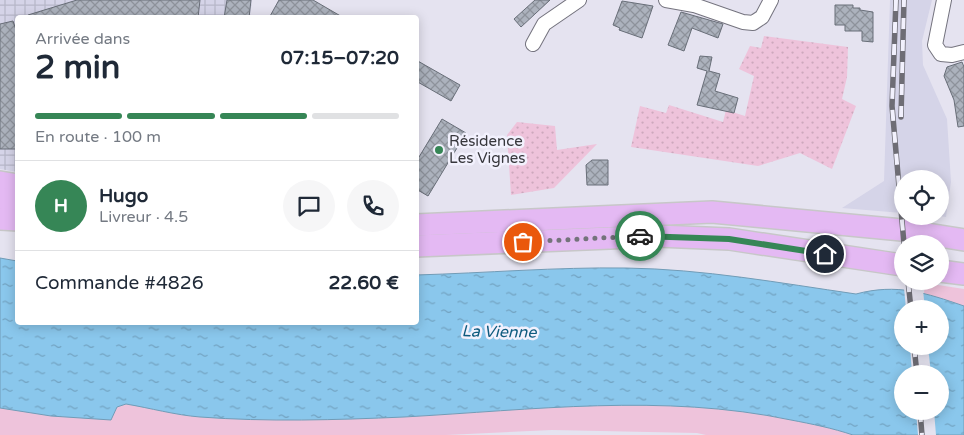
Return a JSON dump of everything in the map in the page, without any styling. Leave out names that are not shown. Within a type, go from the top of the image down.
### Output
[{"type":"main road","points":[[0,182],[15,184]]},
{"type":"main road","points":[[0,198],[15,200]]},
{"type":"main road","points":[[419,226],[712,212],[902,230],[964,240]]},
{"type":"main road","points":[[0,219],[15,220]]},
{"type":"main road","points":[[419,246],[658,236],[729,239],[894,264]]},
{"type":"main road","points":[[949,272],[964,274]]},
{"type":"street","points":[[532,44],[544,24],[579,0]]},
{"type":"street","points":[[666,0],[694,5],[743,22],[753,23],[762,17],[771,0]]},
{"type":"street","points":[[944,0],[935,44],[942,54],[952,55],[964,52]]},
{"type":"shaded area","points":[[0,0],[252,0],[250,15],[15,15],[15,172],[0,169]]},
{"type":"shaded area","points":[[890,0],[932,0],[922,41],[923,65],[947,119],[951,182],[949,196],[949,170],[894,170],[894,212],[842,208],[884,181]]},
{"type":"shaded area","points":[[764,36],[848,47],[847,77],[842,99],[856,106],[832,169],[800,153],[758,166],[631,147],[640,106],[666,113],[669,105],[723,122],[726,110],[745,116],[754,76],[739,69],[750,46],[761,48]]},
{"type":"shaded area","points":[[517,122],[555,126],[557,150],[597,144],[554,188],[511,195],[507,135]]},
{"type":"shaded area","points":[[949,287],[964,289],[964,306],[949,300],[924,293],[924,290],[949,290]]},
{"type":"shaded area","points":[[126,404],[191,416],[276,420],[404,417],[598,406],[695,407],[791,420],[853,435],[706,435],[697,433],[552,430],[446,435],[0,435],[0,406],[117,407]]},
{"type":"water","name":"La Vienne","points":[[0,258],[15,261],[15,325],[419,325],[419,275],[547,269],[626,268],[713,274],[856,294],[885,289],[911,291],[937,297],[946,300],[894,300],[894,355],[949,355],[949,301],[964,306],[964,435],[853,435],[791,420],[743,412],[695,407],[646,405],[549,408],[353,419],[251,420],[200,417],[126,404],[117,407],[111,420],[51,416],[0,408]]},
{"type":"pier","points":[[904,290],[923,290],[924,300],[905,300]]},
{"type":"pier","points":[[911,355],[929,355],[930,365],[911,365]]},
{"type":"pier","points":[[917,420],[935,420],[936,435],[918,435]]},
{"type":"building","points":[[77,0],[200,0],[198,15],[28,15]]},
{"type":"building","points":[[227,0],[251,0],[249,15],[224,15]]},
{"type":"building","points":[[279,0],[313,0],[339,15],[271,15]]},
{"type":"building","points":[[535,0],[550,0],[521,27],[514,19]]},
{"type":"building","points":[[622,1],[653,6],[642,38],[619,30],[620,28],[613,25]]},
{"type":"building","points":[[835,5],[853,5],[853,8],[873,12],[873,42],[862,41],[862,31],[845,31],[845,25],[835,25]]},
{"type":"building","points":[[681,12],[723,24],[718,38],[692,28],[684,51],[668,45]]},
{"type":"building","points":[[13,21],[15,27],[15,149],[0,149],[0,24]]},
{"type":"building","points":[[700,56],[712,57],[709,71],[720,74],[715,91],[738,98],[734,113],[697,105],[707,71],[697,68]]},
{"type":"building","name":"Résidence Les Vignes","points":[[419,62],[460,85],[451,101],[419,83]]},
{"type":"building","points":[[962,62],[964,67],[964,126],[958,127],[954,100],[944,76],[947,67]]},
{"type":"building","name":"Résidence Les Vignes","points":[[442,119],[466,133],[428,196],[419,191],[419,157]]},
{"type":"building","points":[[592,160],[608,160],[608,185],[587,185],[586,165]]},
{"type":"railway","points":[[896,0],[892,106],[903,235]]},
{"type":"railway","points":[[901,117],[904,0]]},
{"type":"railway","points":[[909,290],[910,300]]},
{"type":"railway","points":[[915,355],[916,365]]},
{"type":"railway","points":[[921,420],[922,435]]},
{"type":"way so far","points":[[523,242],[640,236]]},
{"type":"place","name":"Résidence Les Vignes","points":[[439,150]]},
{"type":"route","points":[[640,236],[729,239],[825,254]]}]
